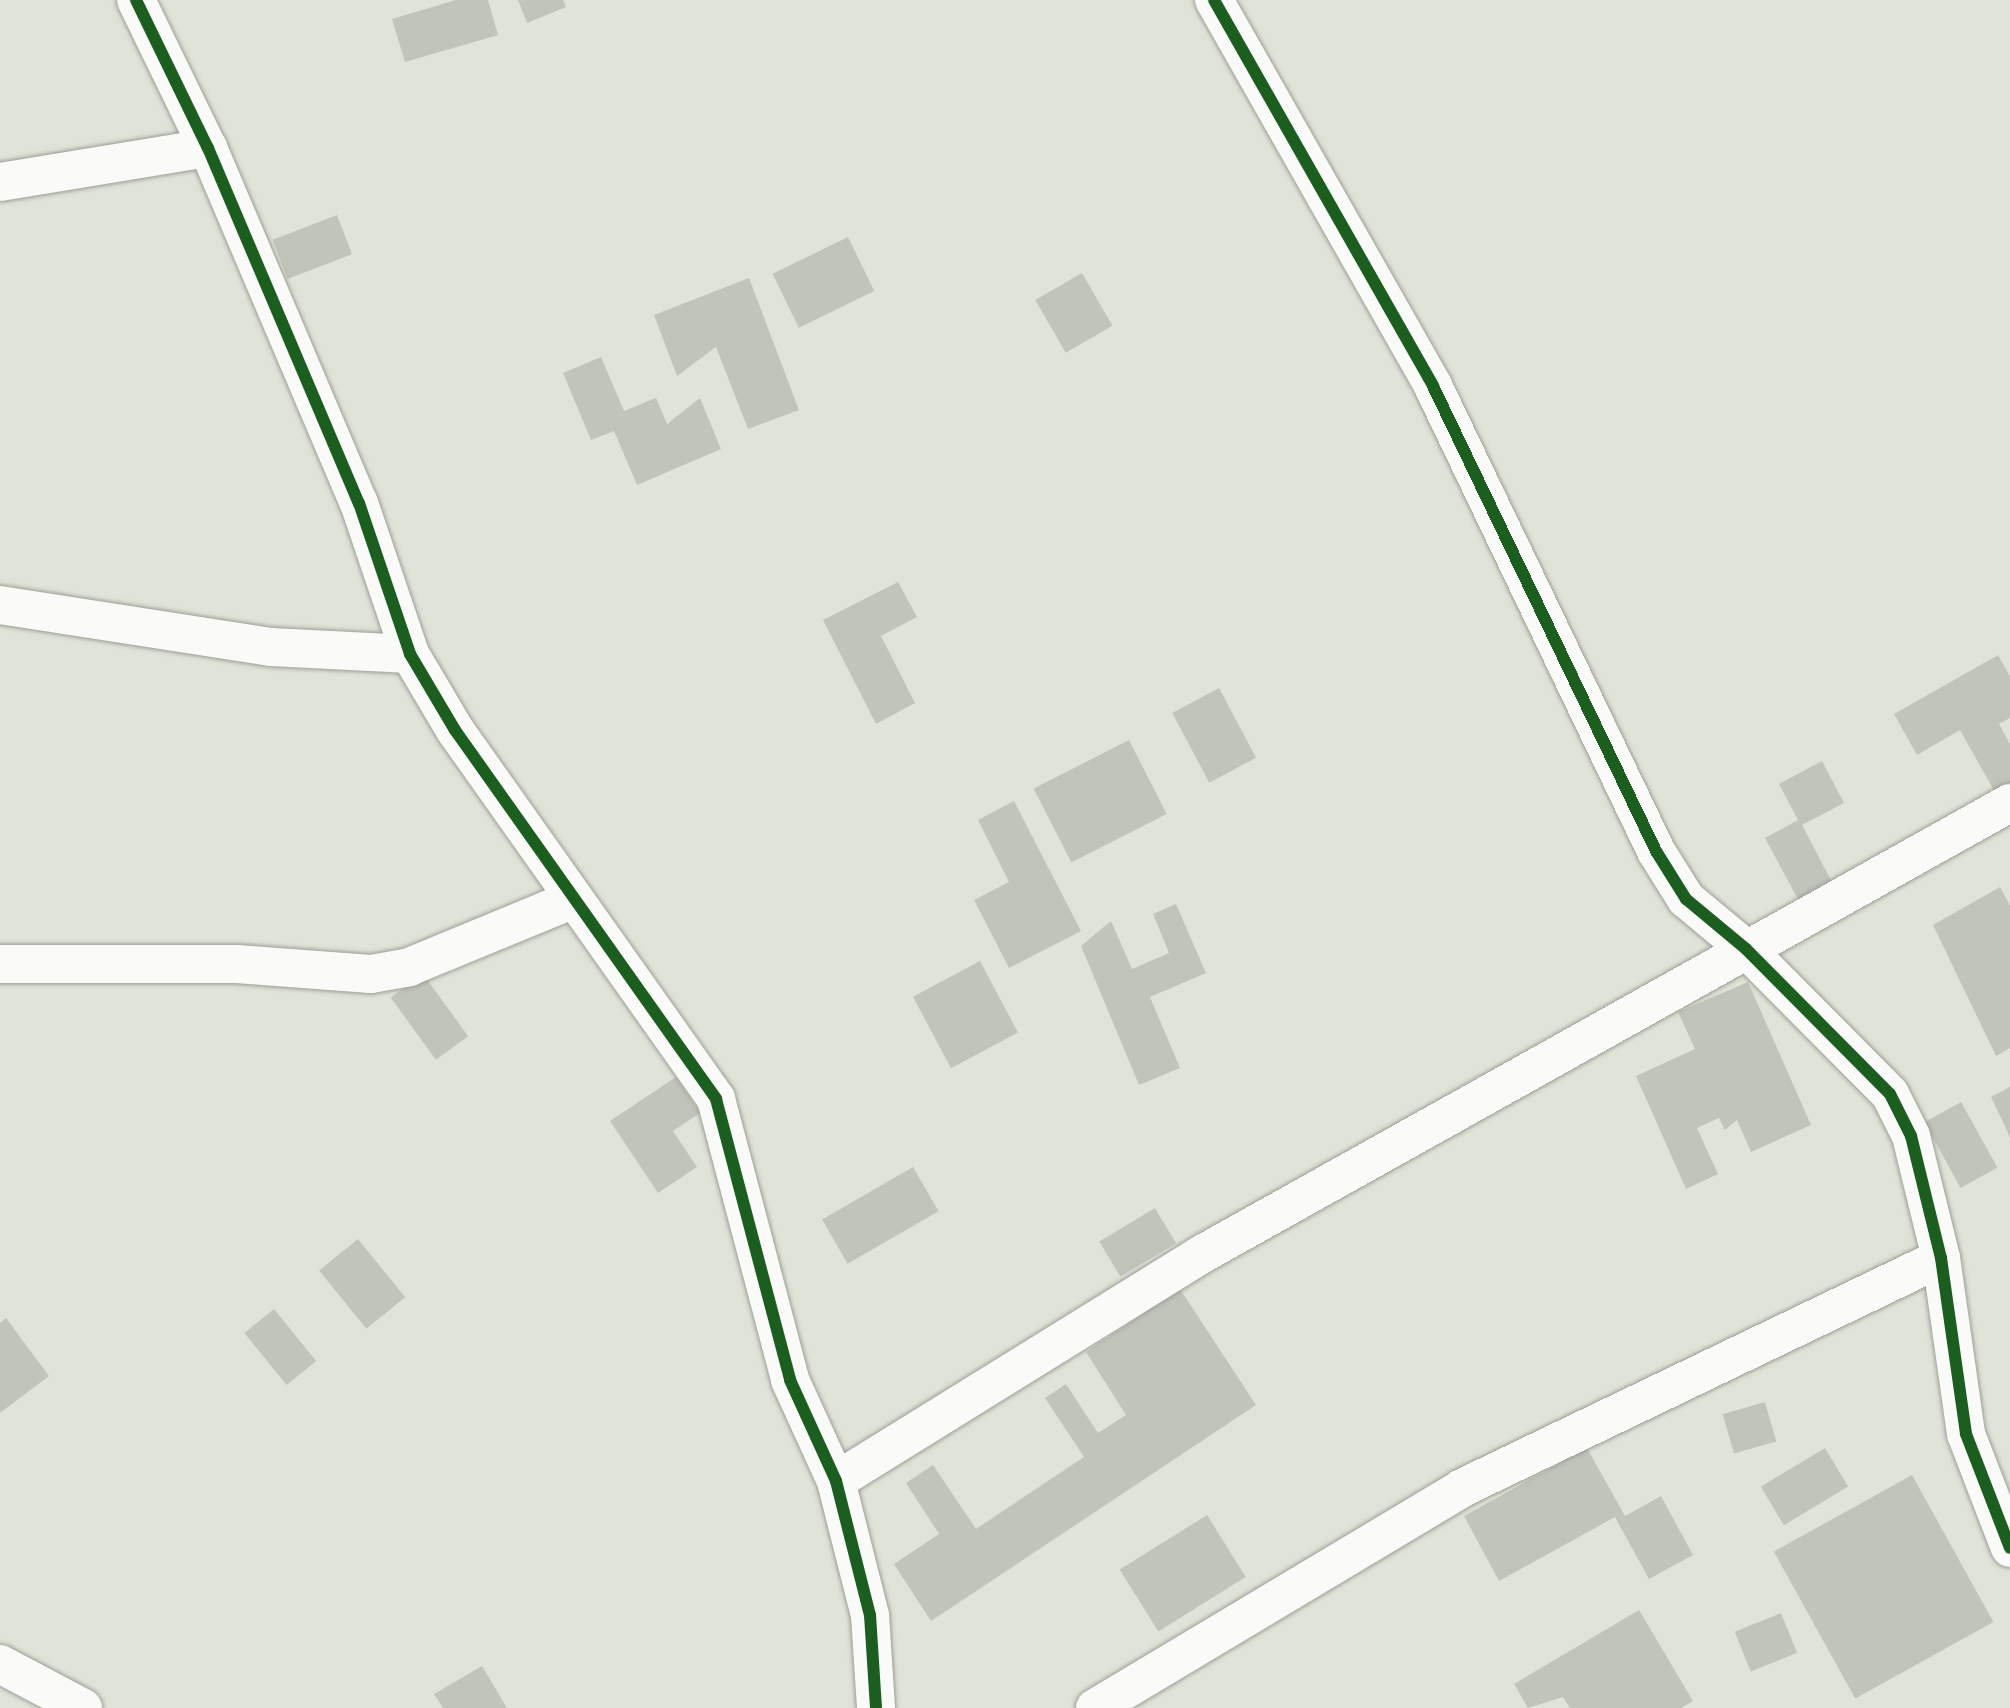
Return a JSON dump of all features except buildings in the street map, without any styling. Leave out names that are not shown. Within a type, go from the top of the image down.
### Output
[{"type":"street","points":[[136,0],[208,148],[360,504],[410,654],[454,730],[716,1099],[790,1380],[836,1481],[870,1615],[876,1708]]},
{"type":"street","points":[[1214,0],[1433,386],[1656,850],[1686,900],[1746,949],[1890,1094],[1911,1136],[1941,1258],[1966,1434],[2010,1548]]},
{"type":"street","points":[[0,182],[208,148]]},
{"type":"street","points":[[0,605],[271,647],[410,654]]},
{"type":"street","points":[[836,1481],[1204,1253],[2010,803]]},
{"type":"street","points":[[0,964],[237,964],[371,974],[409,966],[574,899]]},
{"type":"street","points":[[1095,1708],[1462,1488],[1941,1258]]},
{"type":"street","points":[[0,1664],[83,1708]]},
{"type":"cycle path","points":[[136,0],[208,148],[359,503],[410,654],[455,730],[716,1099],[790,1380],[836,1481],[870,1615],[876,1708]]},
{"type":"cycle path","points":[[1214,0],[1433,386],[1656,851],[1686,899],[1746,949],[1890,1094],[1911,1136],[1941,1258],[1966,1434],[2010,1548]]}]
